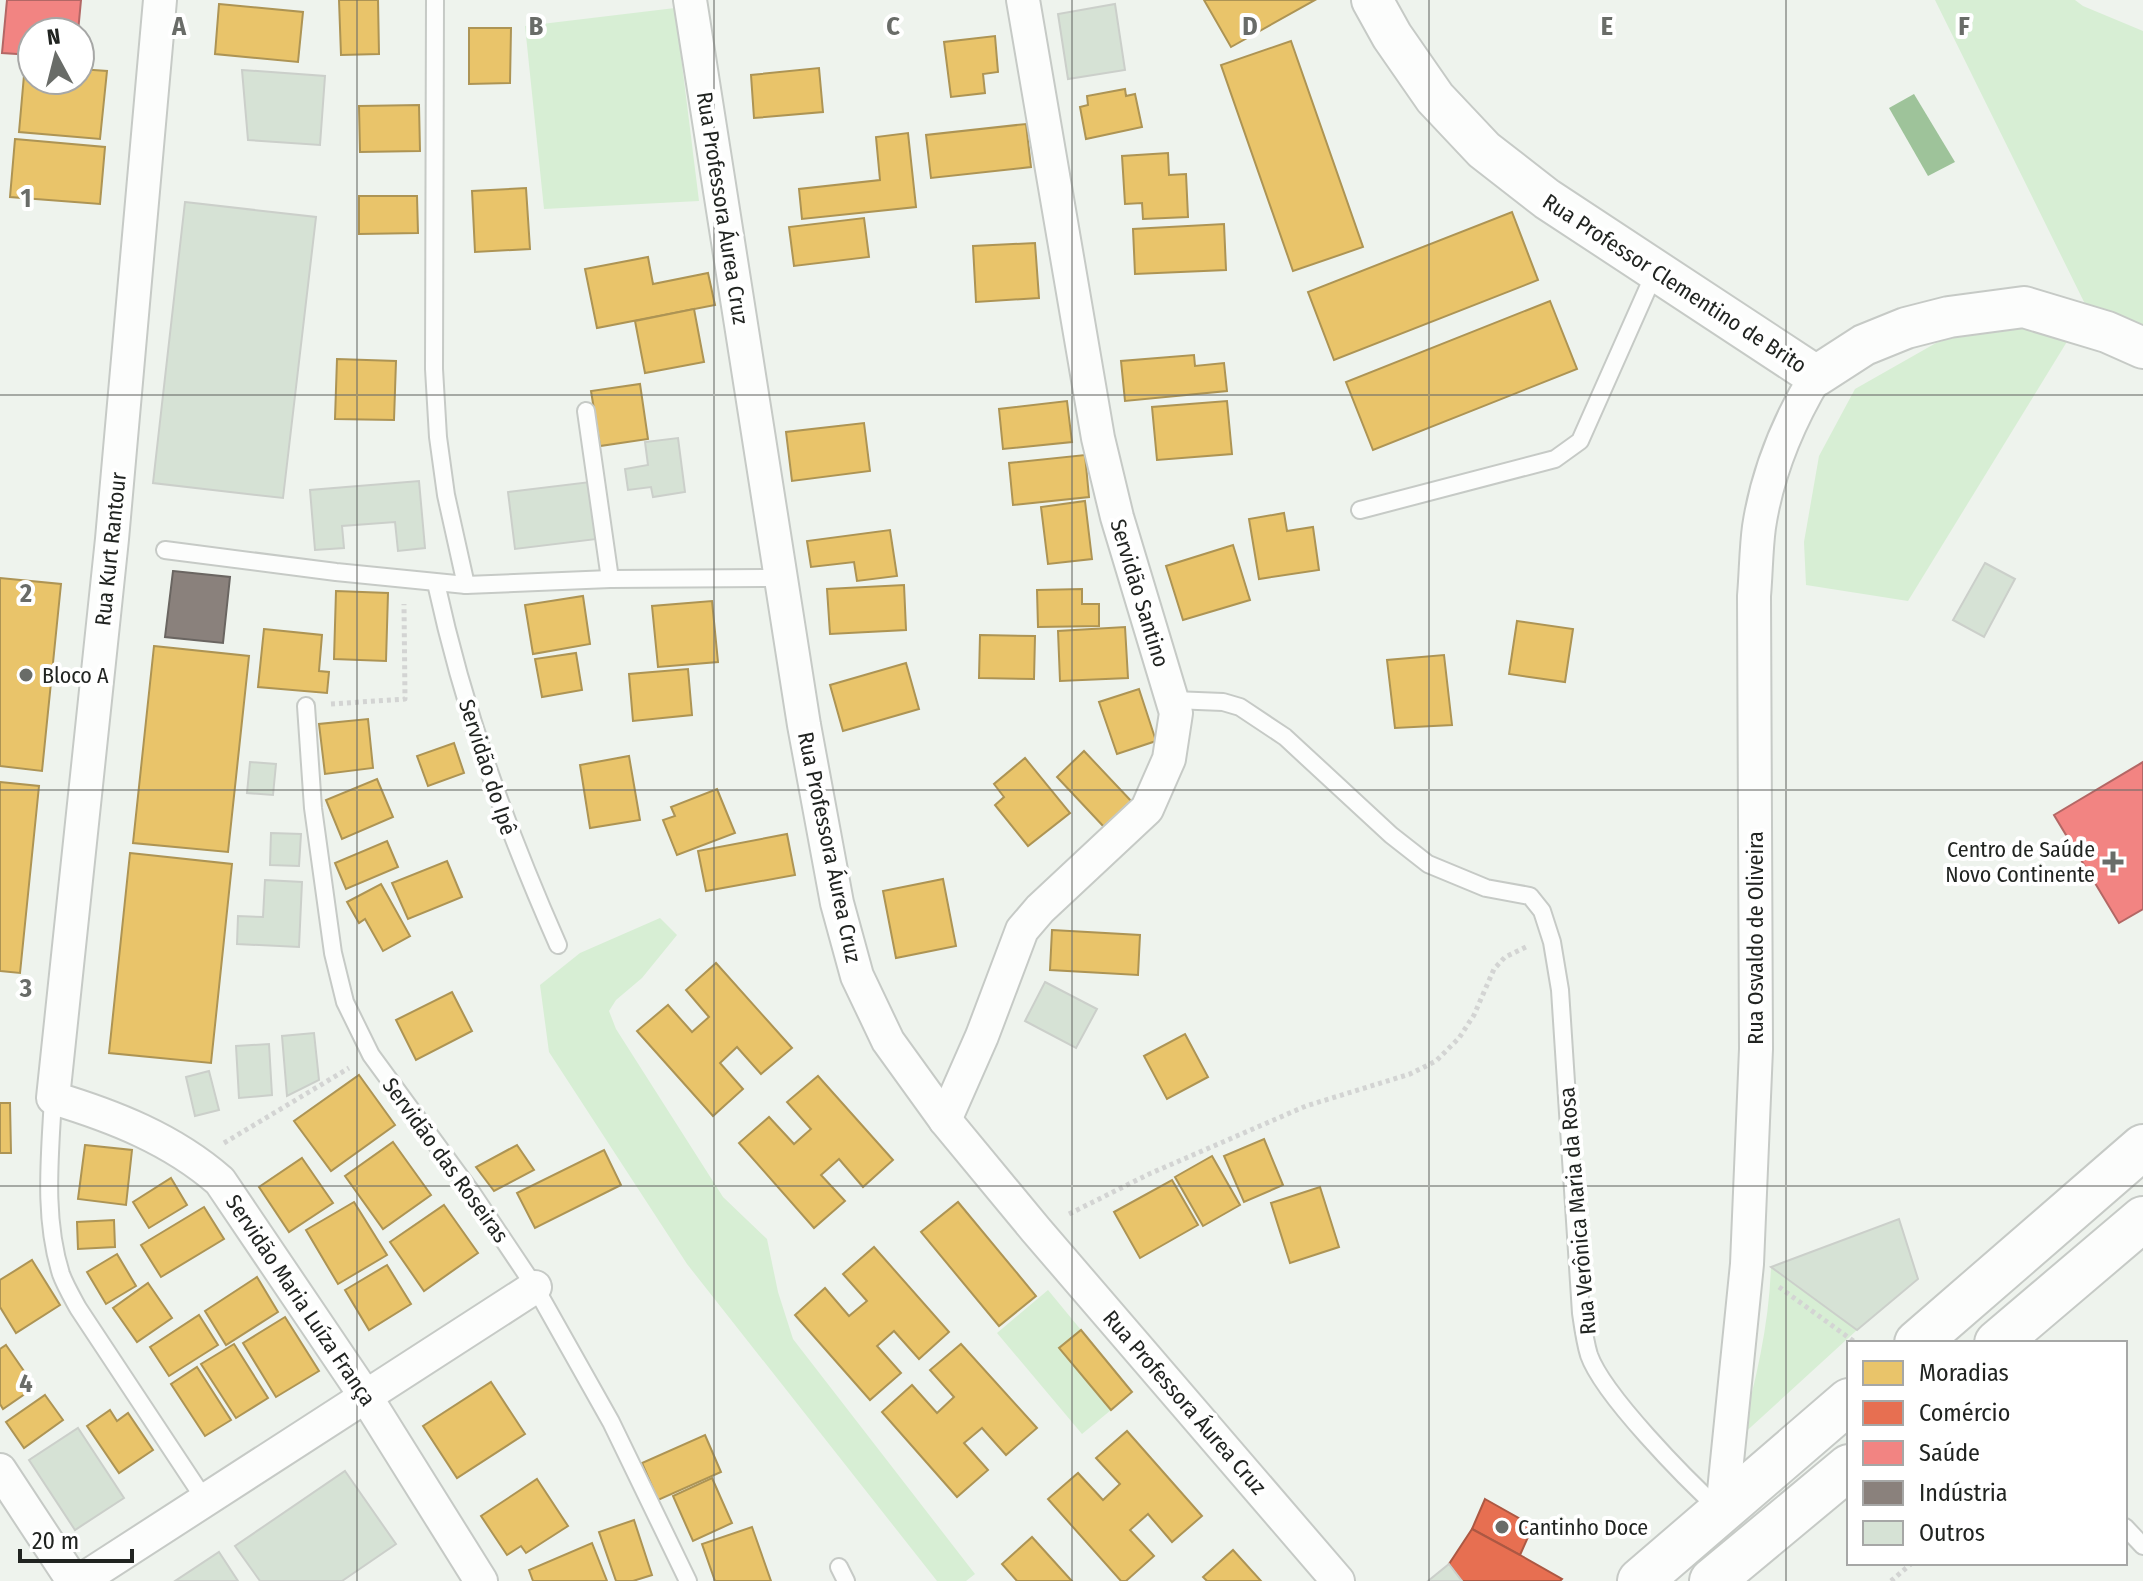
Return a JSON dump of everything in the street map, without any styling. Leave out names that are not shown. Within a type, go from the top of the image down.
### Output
[{"type":"main road","points":[[1919,1341],[2143,1147]]},
{"type":"main road","points":[[2000,1341],[2137,1235]]},
{"type":"main road","points":[[1640,1581],[1847,1403]]},
{"type":"main road","points":[[1712,1581],[1847,1469]]},
{"type":"street","name":"Rua Kurt Rantour","points":[[53,1098],[111,551],[160,0]]},
{"type":"street","name":"Rua Professora Áurea Cruz","points":[[690,0],[804,725],[837,903],[851,958],[870,1008],[888,1041],[945,1120],[1338,1581]]},
{"type":"street","name":"Servidão Santino","points":[[945,1120],[982,1036],[1022,930],[1040,909],[1147,809],[1169,759],[1176,713],[1117,517],[1098,438],[1023,0]]},
{"type":"street","name":"Rua Professor Clementino de Brito","points":[[1372,0],[1392,36],[1435,98],[1484,150],[1547,199],[1816,376],[1864,345],[1906,328],[1949,317],[2024,307],[2107,332],[2143,348]]},
{"type":"street","name":"Rua Osvaldo de Oliveira","points":[[1722,1511],[1747,1264],[1756,1049],[1754,596],[1759,526],[1774,467],[1797,408],[1816,376]]},
{"type":"street","name":"Servidão Maria Luíza França","points":[[53,1098],[81,1106],[171,1144],[195,1159],[220,1181],[366,1397],[481,1581]]},
{"type":"street","points":[[80,1581],[535,1287]]},
{"type":"street","points":[[0,1470],[73,1581]]},
{"type":"lane","points":[[435,0],[434,369],[438,437],[446,495],[466,585]]},
{"type":"lane","points":[[1360,510],[1555,459],[1580,441],[1656,270]]},
{"type":"lane","points":[[586,411],[610,579]]},
{"type":"lane","points":[[165,550],[466,585],[610,579],[782,578]]},
{"type":"lane","name":"Servidão do Ipê","points":[[436,583],[451,649],[480,747],[515,845],[558,945]]},
{"type":"lane","name":"Rua Verônica Maria da Rosa","points":[[1173,700],[1223,702],[1240,707],[1285,737],[1391,835],[1428,864],[1486,888],[1530,896],[1542,911],[1552,942],[1560,990],[1581,1313],[1590,1357],[1609,1389],[1637,1422],[1698,1490],[1722,1511]]},
{"type":"lane","name":"Servidão das Roseiras","points":[[306,706],[313,808],[333,953],[345,1002],[371,1055],[472,1193],[535,1287],[611,1422],[688,1581]]},
{"type":"lane","points":[[53,1098],[49,1189],[54,1242],[62,1277],[78,1308],[205,1500]]},
{"type":"lane","points":[[2127,1529],[2143,1546]]},
{"type":"path","points":[[306,706],[405,699],[403,579]]},
{"type":"path","points":[[1061,1218],[1149,1174],[1306,1106],[1410,1074],[1436,1061],[1459,1038],[1474,1015],[1494,969],[1505,957],[1528,946],[1552,942]]},
{"type":"path","points":[[195,1159],[371,1055]]},
{"type":"path","points":[[1747,1264],[1853,1341]]},
{"type":"path","points":[[1891,1581],[1910,1565]]},
{"type":"shaded area","points":[[1935,0],[2075,0],[2143,31],[2143,331],[2087,308]]},
{"type":"shaded area","points":[[675,8],[699,201],[544,209],[525,26]]},
{"type":"shaded area","points":[[1914,94],[1955,162],[1928,176],[1889,108]]},
{"type":"shaded area","points":[[2003,322],[2068,340],[1908,601],[1806,585],[1804,542],[1819,456],[1855,389],[1936,343]]},
{"type":"shaded area","points":[[660,918],[677,935],[642,978],[616,1000],[609,1011],[616,1029],[723,1197],[767,1239],[778,1292],[793,1339],[975,1574],[966,1581],[937,1581],[687,1264],[549,1052],[540,985],[580,953]]},
{"type":"shaded area","points":[[1771,1267],[1857,1330],[1740,1437],[1761,1353]]},
{"type":"shaded area","points":[[1048,1290],[1081,1330],[1060,1349],[1111,1410],[1082,1434],[997,1333]]},
{"type":"building: Moradias","points":[[339,0],[378,0],[379,54],[341,55]]},
{"type":"building: Moradias","points":[[1204,0],[1315,0],[1231,47]]},
{"type":"building: Moradias","points":[[219,4],[303,12],[298,62],[215,54]]},
{"type":"building: Moradias","points":[[469,28],[511,28],[510,83],[469,84]]},
{"type":"building: Moradias","points":[[995,36],[998,72],[983,74],[985,93],[951,97],[944,42]]},
{"type":"building: Moradias","points":[[1291,41],[1363,247],[1293,271],[1221,65]]},
{"type":"building: Moradias","points":[[819,68],[823,112],[754,118],[751,75]]},
{"type":"building: Moradias","points":[[96,70],[107,71],[100,139],[19,132],[22,96],[96,96]]},
{"type":"building: Moradias","points":[[1125,89],[1126,96],[1135,94],[1142,127],[1086,139],[1080,107],[1088,105],[1087,96]]},
{"type":"building: Moradias","points":[[419,105],[420,151],[360,152],[359,106]]},
{"type":"building: Moradias","points":[[1026,124],[1031,167],[931,178],[926,135]]},
{"type":"building: Moradias","points":[[908,133],[916,207],[802,219],[799,189],[880,180],[876,137]]},
{"type":"building: Moradias","points":[[15,139],[105,147],[100,204],[10,197]]},
{"type":"building: Moradias","points":[[1168,153],[1169,175],[1186,174],[1188,217],[1143,219],[1142,203],[1125,204],[1122,156]]},
{"type":"building: Moradias","points":[[526,188],[530,249],[475,252],[472,191]]},
{"type":"building: Moradias","points":[[359,196],[417,196],[418,233],[359,234]]},
{"type":"building: Moradias","points":[[1512,212],[1538,280],[1334,360],[1308,292]]},
{"type":"building: Moradias","points":[[864,218],[869,257],[794,266],[789,227]]},
{"type":"building: Moradias","points":[[1224,224],[1226,270],[1135,274],[1133,229]]},
{"type":"building: Moradias","points":[[1035,243],[1039,298],[976,302],[973,246]]},
{"type":"building: Moradias","points":[[648,257],[653,284],[708,273],[715,305],[597,328],[585,269]]},
{"type":"building: Moradias","points":[[1550,301],[1577,369],[1373,450],[1346,382]]},
{"type":"building: Moradias","points":[[694,309],[704,362],[645,373],[635,321]]},
{"type":"building: Moradias","points":[[1194,355],[1195,366],[1224,363],[1227,391],[1125,401],[1121,361]]},
{"type":"building: Moradias","points":[[337,359],[396,361],[394,420],[335,419]]},
{"type":"building: Moradias","points":[[640,384],[648,439],[600,446],[591,391]]},
{"type":"building: Moradias","points":[[1067,401],[1072,442],[1003,449],[999,409]]},
{"type":"building: Moradias","points":[[1227,401],[1232,454],[1157,460],[1152,407]]},
{"type":"building: Moradias","points":[[864,423],[870,471],[792,481],[786,432]]},
{"type":"building: Moradias","points":[[1085,455],[1089,497],[1013,505],[1009,463]]},
{"type":"building: Moradias","points":[[1085,501],[1092,559],[1048,564],[1041,507]]},
{"type":"building: Moradias","points":[[1284,513],[1287,531],[1313,527],[1319,570],[1259,579],[1249,519]]},
{"type":"building: Moradias","points":[[890,530],[897,576],[857,581],[854,562],[811,567],[807,541]]},
{"type":"building: Moradias","points":[[1233,545],[1250,600],[1183,620],[1166,566]]},
{"type":"building: Moradias","name":"Bloco A","points":[[0,578],[61,584],[42,771],[0,766]]},
{"type":"building: Moradias","points":[[904,585],[906,630],[830,634],[827,589]]},
{"type":"building: Moradias","points":[[1082,589],[1082,604],[1099,604],[1099,626],[1038,627],[1037,590]]},
{"type":"building: Moradias","points":[[336,591],[388,593],[386,661],[334,659]]},
{"type":"building: Moradias","points":[[583,596],[590,644],[533,654],[525,605]]},
{"type":"building: Moradias","points":[[712,601],[718,662],[658,667],[652,606]]},
{"type":"building: Moradias","points":[[1517,621],[1573,629],[1565,682],[1509,674]]},
{"type":"building: Moradias","points":[[1125,627],[1128,678],[1060,681],[1058,631]]},
{"type":"building: Moradias","points":[[264,629],[322,635],[319,671],[329,672],[327,693],[258,687]]},
{"type":"building: Moradias","points":[[980,635],[1035,636],[1034,679],[979,678]]},
{"type":"building: Moradias","points":[[154,646],[249,656],[228,852],[133,843]]},
{"type":"building: Moradias","points":[[576,653],[582,690],[542,697],[535,659]]},
{"type":"building: Moradias","points":[[1444,655],[1452,725],[1395,728],[1387,660]]},
{"type":"building: Moradias","points":[[906,663],[919,709],[843,731],[830,685]]},
{"type":"building: Moradias","points":[[688,669],[692,715],[633,721],[629,674]]},
{"type":"building: Moradias","points":[[1139,689],[1156,741],[1117,754],[1099,702]]},
{"type":"building: Moradias","points":[[368,719],[373,768],[325,774],[319,724]]},
{"type":"building: Moradias","points":[[454,743],[464,773],[428,786],[417,756]]},
{"type":"building: Moradias","points":[[1084,751],[1133,803],[1105,828],[1057,777]]},
{"type":"building: Moradias","points":[[629,756],[640,820],[590,828],[580,765]]},
{"type":"building: Moradias","points":[[1025,758],[1070,813],[1028,846],[995,805],[1004,797],[994,784]]},
{"type":"building: Moradias","points":[[377,779],[393,817],[342,839],[326,800]]},
{"type":"building: Moradias","points":[[0,782],[39,786],[20,973],[0,971]]},
{"type":"building: Moradias","points":[[717,789],[735,833],[677,855],[663,820],[675,816],[671,807]]},
{"type":"building: Moradias","points":[[787,834],[795,875],[706,891],[698,851]]},
{"type":"building: Moradias","points":[[387,841],[398,867],[346,889],[335,863]]},
{"type":"building: Moradias","points":[[130,853],[232,864],[211,1063],[109,1053]]},
{"type":"building: Moradias","points":[[447,861],[462,897],[408,919],[392,883]]},
{"type":"building: Moradias","points":[[943,879],[956,946],[896,958],[883,891]]},
{"type":"building: Moradias","points":[[381,884],[410,936],[383,951],[365,919],[359,923],[347,902]]},
{"type":"building: Moradias","points":[[1052,930],[1140,935],[1138,975],[1050,970]]},
{"type":"building: Moradias","points":[[716,963],[792,1048],[761,1074],[737,1047],[720,1063],[743,1089],[713,1116],[637,1031],[668,1005],[692,1032],[709,1017],[686,990]]},
{"type":"building: Moradias","points":[[452,992],[472,1031],[416,1060],[396,1020]]},
{"type":"building: Moradias","points":[[1185,1034],[1208,1077],[1167,1099],[1144,1056]]},
{"type":"building: Moradias","points":[[359,1075],[395,1125],[331,1171],[294,1121]]},
{"type":"building: Moradias","points":[[818,1076],[893,1160],[863,1187],[839,1159],[821,1175],[845,1201],[814,1228],[739,1143],[769,1117],[794,1144],[811,1129],[787,1102]]},
{"type":"building: Moradias","points":[[0,1103],[10,1103],[11,1153],[0,1153]]},
{"type":"building: Moradias","points":[[1264,1139],[1283,1185],[1244,1202],[1224,1156]]},
{"type":"building: Moradias","points":[[393,1142],[431,1195],[383,1229],[345,1176]]},
{"type":"building: Moradias","points":[[85,1145],[132,1150],[126,1205],[78,1199]]},
{"type":"building: Moradias","points":[[517,1145],[534,1170],[494,1191],[476,1167]]},
{"type":"building: Moradias","points":[[604,1150],[621,1185],[535,1228],[517,1193]]},
{"type":"building: Moradias","points":[[1212,1156],[1240,1205],[1203,1226],[1175,1177]]},
{"type":"building: Moradias","points":[[302,1158],[333,1203],[289,1232],[259,1187]]},
{"type":"building: Moradias","points":[[171,1178],[187,1205],[149,1228],[133,1202]]},
{"type":"building: Moradias","points":[[1172,1180],[1198,1225],[1140,1258],[1114,1212]]},
{"type":"building: Moradias","points":[[1320,1187],[1339,1247],[1290,1263],[1271,1203]]},
{"type":"building: Moradias","points":[[354,1202],[387,1255],[338,1284],[306,1230]]},
{"type":"building: Moradias","points":[[958,1202],[1036,1296],[999,1326],[921,1232]]},
{"type":"building: Moradias","points":[[444,1205],[478,1253],[424,1291],[390,1242]]},
{"type":"building: Moradias","points":[[204,1207],[224,1239],[161,1277],[141,1245]]},
{"type":"building: Moradias","points":[[114,1220],[115,1247],[78,1249],[77,1222]]},
{"type":"building: Moradias","points":[[874,1247],[949,1332],[919,1359],[894,1331],[877,1346],[901,1373],[870,1400],[795,1315],[825,1288],[849,1316],[867,1301],[843,1274]]},
{"type":"building: Moradias","points":[[117,1254],[136,1286],[106,1304],[87,1272]]},
{"type":"building: Moradias","points":[[32,1260],[60,1305],[16,1333],[0,1307],[0,1280]]},
{"type":"building: Moradias","points":[[387,1265],[411,1304],[369,1330],[345,1290]]},
{"type":"building: Moradias","points":[[257,1277],[278,1312],[226,1345],[205,1311]]},
{"type":"building: Moradias","points":[[148,1283],[172,1318],[137,1342],[113,1308]]},
{"type":"building: Moradias","points":[[199,1315],[218,1345],[169,1376],[150,1347]]},
{"type":"building: Moradias","points":[[285,1317],[319,1371],[276,1397],[243,1343]]},
{"type":"building: Moradias","points":[[1081,1330],[1132,1392],[1111,1410],[1059,1348]]},
{"type":"building: Moradias","points":[[234,1344],[268,1398],[236,1418],[201,1364]]},
{"type":"building: Moradias","points":[[961,1344],[1037,1428],[1006,1455],[982,1428],[964,1443],[988,1470],[957,1497],[882,1412],[912,1385],[937,1413],[954,1397],[930,1370]]},
{"type":"building: Moradias","points":[[6,1345],[35,1387],[3,1409],[0,1404],[0,1349]]},
{"type":"building: Moradias","points":[[197,1367],[231,1420],[205,1436],[171,1384]]},
{"type":"building: Moradias","points":[[491,1382],[525,1434],[457,1478],[423,1426]]},
{"type":"building: Moradias","points":[[45,1395],[63,1420],[24,1448],[6,1422]]},
{"type":"building: Moradias","points":[[110,1410],[117,1421],[128,1413],[153,1450],[119,1473],[87,1426]]},
{"type":"building: Moradias","points":[[1127,1431],[1202,1516],[1172,1542],[1148,1514],[1130,1530],[1154,1556],[1126,1581],[1121,1581],[1048,1499],[1078,1473],[1103,1500],[1120,1484],[1096,1458]]},
{"type":"building: Moradias","points":[[705,1435],[721,1472],[658,1500],[642,1463]]},
{"type":"building: Moradias","points":[[712,1478],[732,1523],[693,1541],[673,1496]]},
{"type":"building: Moradias","points":[[537,1479],[568,1526],[526,1553],[521,1546],[507,1555],[481,1516]]},
{"type":"building: Moradias","points":[[634,1520],[652,1575],[633,1581],[616,1581],[599,1532]]},
{"type":"building: Moradias","points":[[752,1527],[771,1581],[715,1581],[702,1544]]},
{"type":"building: Moradias","points":[[1032,1537],[1072,1581],[1017,1581],[1002,1564]]},
{"type":"building: Moradias","points":[[592,1543],[607,1581],[533,1581],[529,1570]]},
{"type":"building: Moradias","points":[[1233,1550],[1261,1581],[1207,1581],[1203,1577]]},
{"type":"building: Comércio","name":"Cantinho Doce","points":[[1485,1499],[1533,1526],[1520,1555],[1472,1529]]},
{"type":"building: Comércio","points":[[1472,1529],[1562,1579],[1462,1581],[1449,1564]]},
{"type":"building: Saúde","points":[[7,0],[81,0],[80,16],[16,16],[16,54],[2,53]]},
{"type":"building: Saúde","name":"Centro de Saúde Novo Continente","points":[[2143,762],[2143,909],[2119,923],[2054,815]]},
{"type":"building: Indústria","points":[[173,571],[230,577],[223,643],[165,637]]},
{"type":"building: Outros","points":[[1115,4],[1125,70],[1068,79],[1058,14]]},
{"type":"building: Outros","points":[[242,70],[325,76],[320,145],[248,140]]},
{"type":"building: Outros","points":[[185,202],[316,217],[283,498],[153,483]]},
{"type":"building: Outros","points":[[678,438],[685,492],[653,497],[651,487],[628,490],[625,469],[648,465],[645,442]]},
{"type":"building: Outros","points":[[419,481],[425,548],[398,551],[395,522],[342,526],[344,548],[315,550],[310,490]]},
{"type":"building: Outros","points":[[590,482],[597,539],[515,549],[508,492]]},
{"type":"building: Outros","points":[[1985,563],[2015,579],[1984,637],[1953,620]]},
{"type":"building: Outros","points":[[250,762],[276,764],[273,795],[247,793]]},
{"type":"building: Outros","points":[[271,833],[301,834],[299,866],[270,865]]},
{"type":"building: Outros","points":[[265,880],[302,882],[299,947],[237,944],[238,916],[263,917]]},
{"type":"building: Outros","points":[[1045,982],[1097,1009],[1076,1048],[1025,1021]]},
{"type":"building: Outros","points":[[314,1033],[319,1080],[287,1096],[282,1036]]},
{"type":"building: Outros","points":[[269,1044],[272,1095],[239,1098],[236,1046]]},
{"type":"building: Outros","points":[[209,1071],[219,1110],[195,1116],[186,1077]]},
{"type":"building: Outros","points":[[1899,1219],[1918,1279],[1857,1330],[1771,1267]]},
{"type":"building: Outros","points":[[78,1428],[124,1498],[75,1530],[29,1460]]},
{"type":"building: Outros","points":[[345,1471],[396,1544],[342,1581],[260,1581],[235,1546]]},
{"type":"building: Outros","points":[[219,1552],[238,1581],[175,1581]]},
{"type":"building: Outros","points":[[1449,1564],[1462,1581],[1428,1581]]},
{"type":"place","name":"Bloco A","points":[[26,675]]},
{"type":"place","name":"Centro de Saúde Novo Continente","points":[[2113,862]]},
{"type":"place","name":"Cantinho Doce","points":[[1502,1527]]}]
